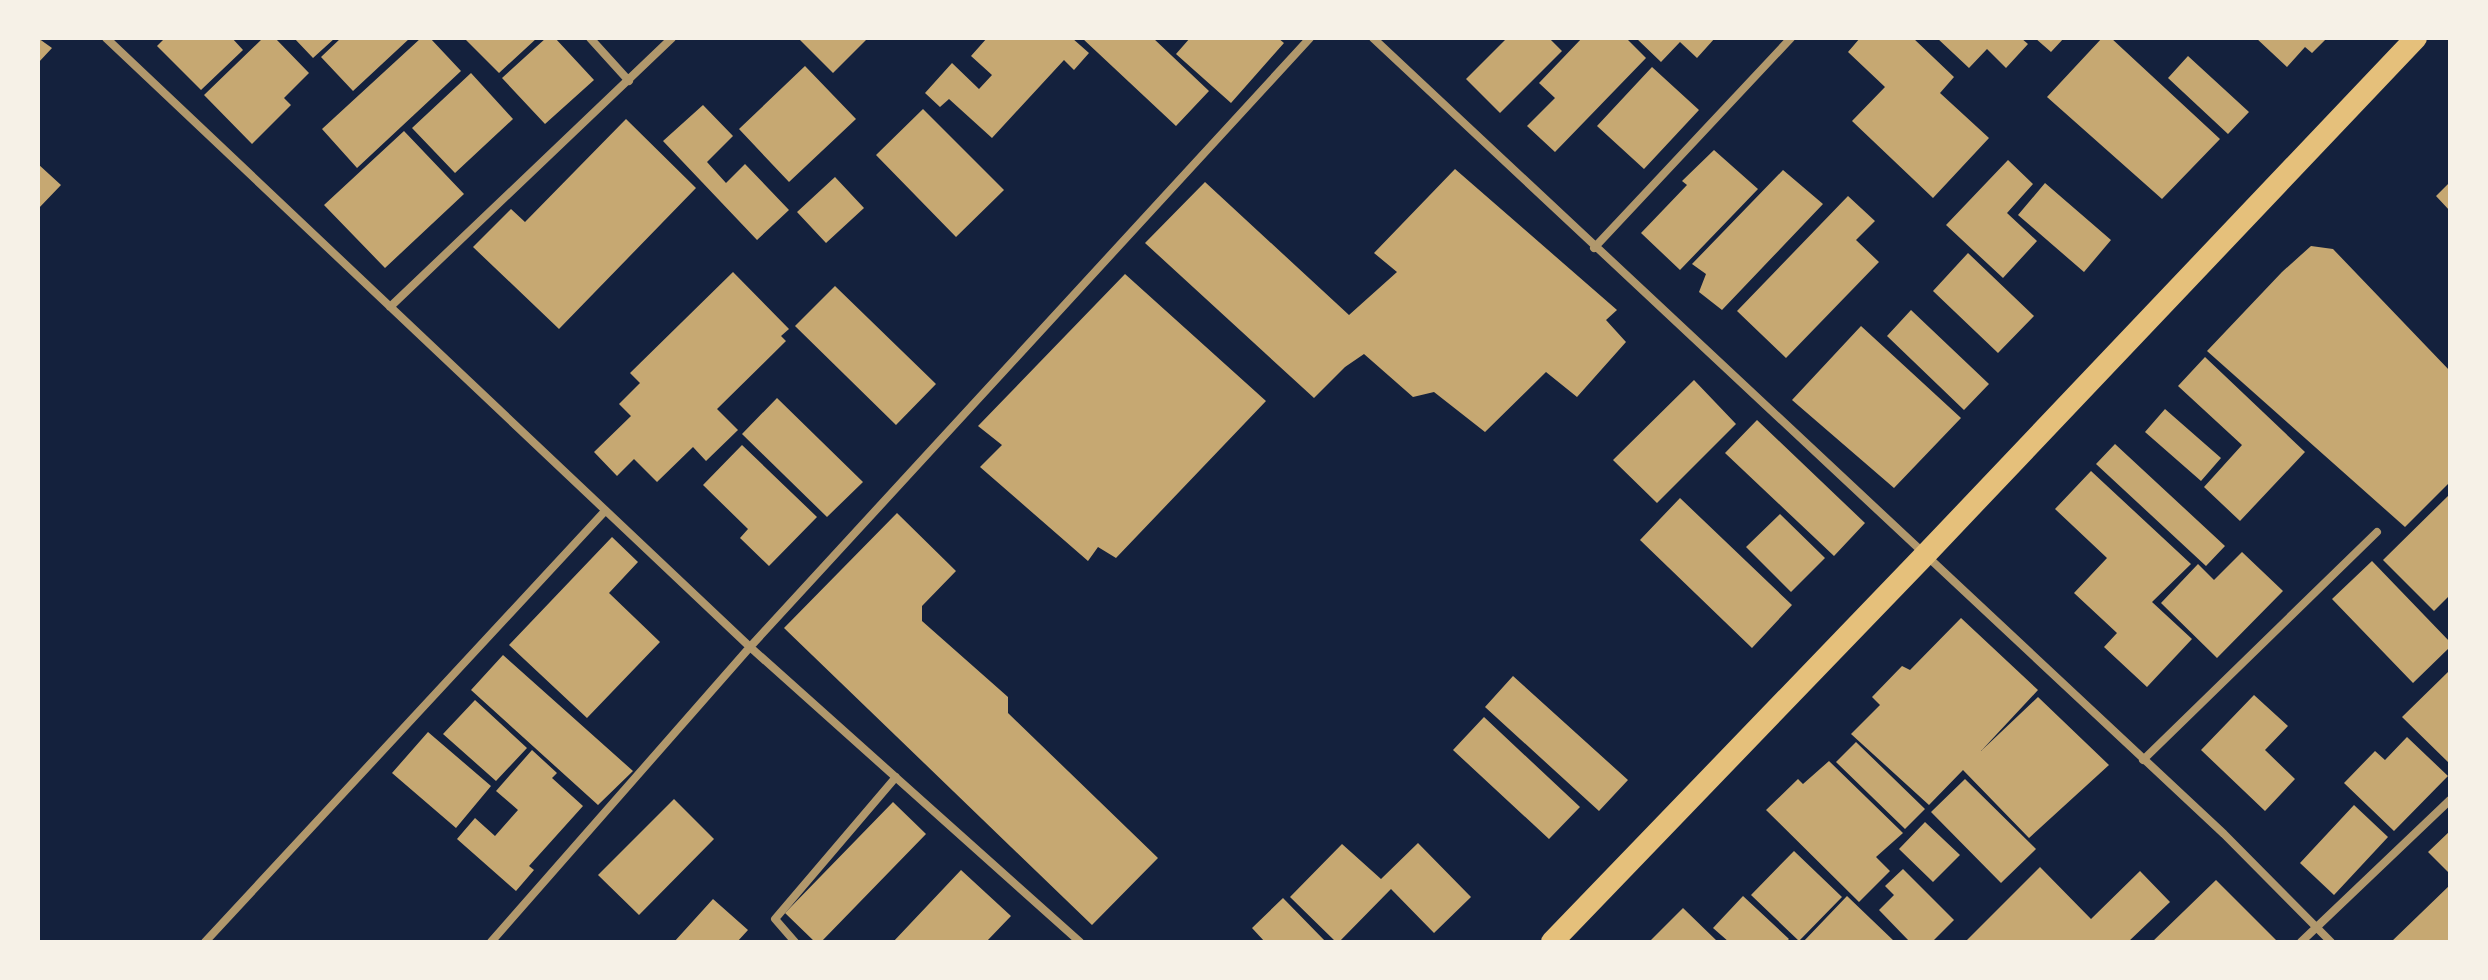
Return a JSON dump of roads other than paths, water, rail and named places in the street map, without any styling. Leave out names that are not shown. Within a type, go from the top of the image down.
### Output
[{"type":"highway","points":[[1552,942],[2416,38]]},
{"type":"street","points":[[106,38],[750,647],[1080,942]]},
{"type":"street","points":[[590,38],[629,81]]},
{"type":"street","points":[[390,307],[672,38]]},
{"type":"street","points":[[491,942],[750,647],[1310,38]]},
{"type":"street","points":[[1373,38],[2224,834],[2331,942]]},
{"type":"street","points":[[1594,248],[1791,38]]},
{"type":"street","points":[[205,942],[605,511]]},
{"type":"street","points":[[2143,760],[2377,532]]},
{"type":"street","points":[[795,942],[775,919],[896,777]]},
{"type":"street","points":[[2301,942],[2450,800]]}]
